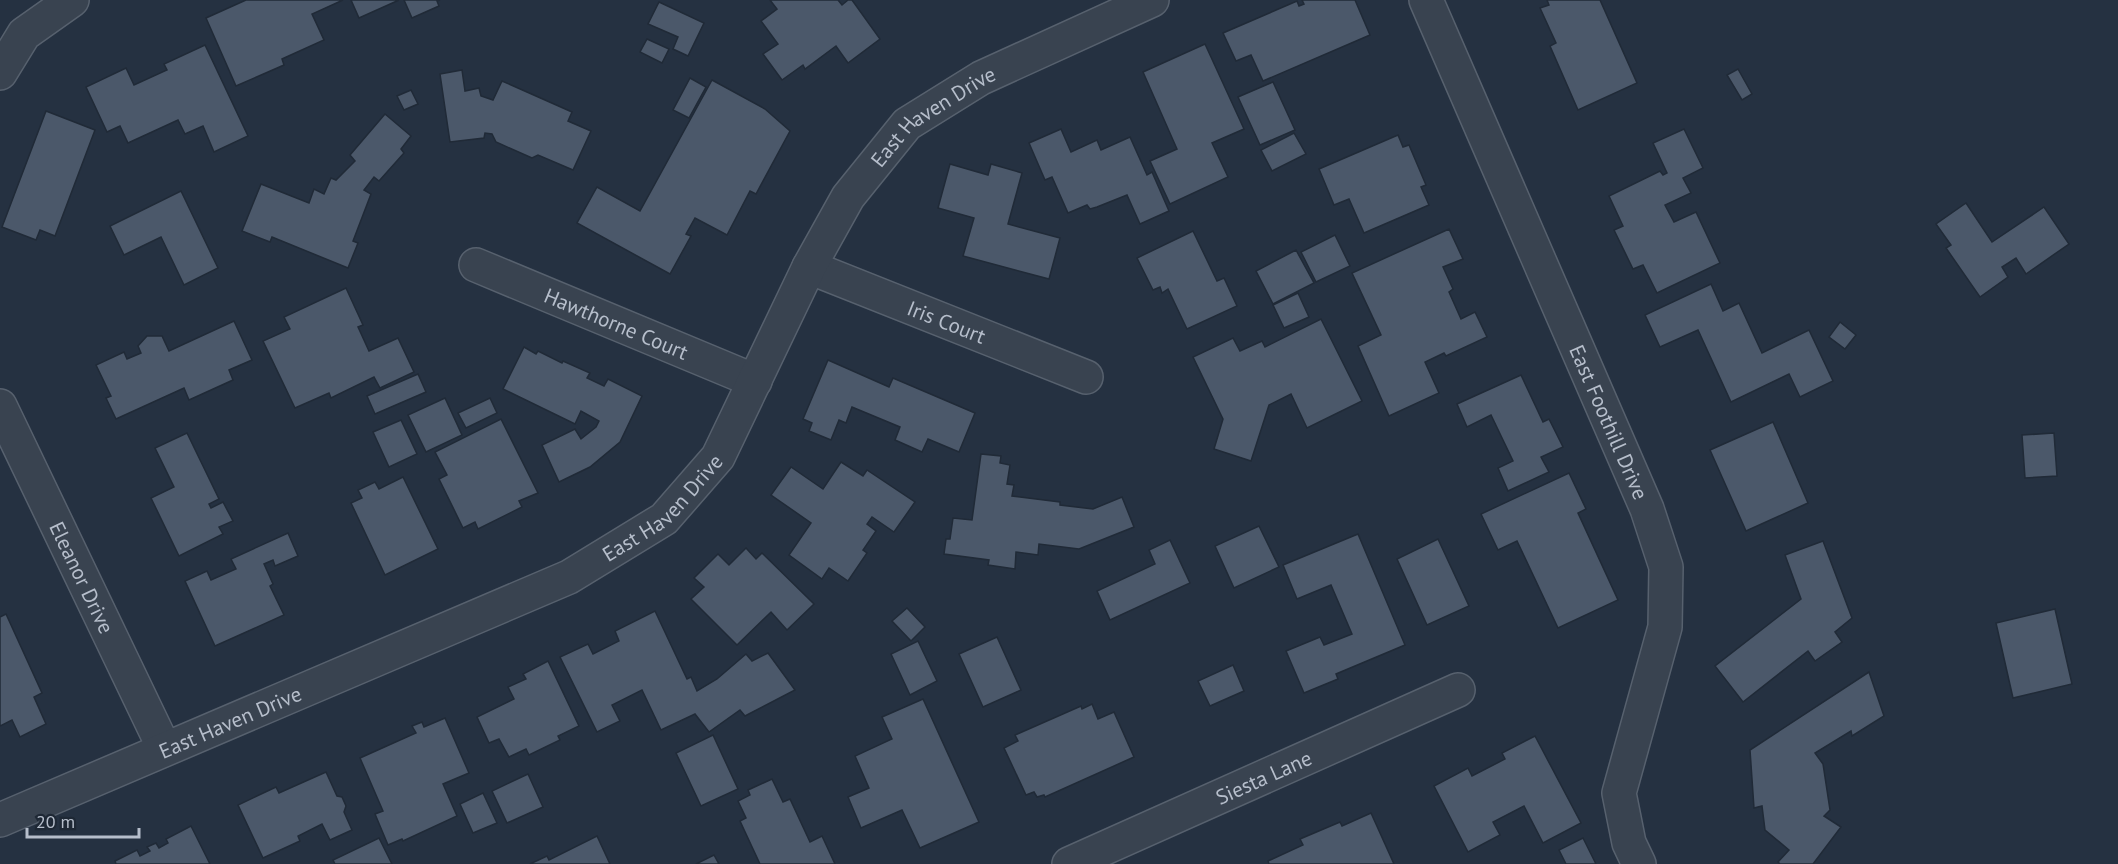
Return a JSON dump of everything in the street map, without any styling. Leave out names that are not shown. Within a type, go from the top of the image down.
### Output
[{"type":"street","points":[[0,73],[24,34],[72,0]]},
{"type":"street","name":"East Haven Drive","points":[[0,820],[569,577],[664,519],[718,457],[809,267],[848,196],[907,124],[981,78],[1152,0]]},
{"type":"street","name":"East Foothill Drive","points":[[1426,0],[1647,509],[1666,567],[1665,627],[1619,793],[1629,843],[1639,864]]},
{"type":"street","name":"Hawthorne Court","points":[[476,265],[755,381]]},
{"type":"street","name":"Iris Court","points":[[809,267],[1086,377]]},
{"type":"street","name":"Eleanor Drive","points":[[0,406],[165,748]]},
{"type":"street","name":"Siesta Lane","points":[[1069,864],[1458,690]]},
{"type":"building","points":[[246,0],[343,0],[312,14],[324,40],[282,59],[284,65],[236,86],[206,18]]},
{"type":"building","points":[[351,0],[399,0],[359,18]]},
{"type":"building","points":[[404,0],[440,0],[437,1],[439,6],[412,18]]},
{"type":"building","points":[[770,0],[838,0],[842,5],[852,0],[880,39],[848,63],[836,46],[805,69],[803,65],[782,80],[763,54],[778,44],[761,21],[777,9]]},
{"type":"building","points":[[1302,0],[1355,0],[1370,35],[1263,81],[1251,55],[1236,61],[1223,33],[1297,1],[1299,6],[1304,4]]},
{"type":"building","points":[[1547,0],[1600,0],[1637,83],[1578,110],[1550,46],[1556,43],[1540,8],[1549,5]]},
{"type":"building","points":[[659,2],[704,23],[688,56],[673,49],[678,37],[648,24]]},
{"type":"building","points":[[647,39],[669,49],[662,63],[640,52]]},
{"type":"building","points":[[1205,44],[1244,129],[1212,143],[1228,177],[1170,204],[1150,161],[1177,149],[1143,72]]},
{"type":"building","points":[[205,45],[248,136],[214,152],[203,126],[185,134],[178,120],[128,143],[120,126],[107,132],[86,87],[126,68],[134,85],[167,70],[164,64]]},
{"type":"building","points":[[1738,69],[1752,94],[1742,100],[1727,75]]},
{"type":"building","points":[[462,70],[465,91],[479,88],[481,96],[493,100],[502,81],[572,112],[568,121],[591,131],[573,170],[538,155],[532,158],[496,142],[492,134],[485,133],[484,138],[450,142],[440,74]]},
{"type":"building","points":[[690,78],[706,87],[689,118],[673,110]]},
{"type":"building","points":[[712,80],[765,109],[790,131],[756,194],[750,191],[727,235],[695,218],[686,234],[691,236],[670,274],[577,223],[597,187],[640,211]]},
{"type":"building","points":[[1273,82],[1295,130],[1260,145],[1238,97]]},
{"type":"building","points":[[411,90],[418,104],[404,110],[397,96]]},
{"type":"building","points":[[46,111],[95,130],[55,236],[40,230],[36,240],[2,227]]},
{"type":"building","points":[[385,114],[411,136],[401,149],[404,153],[379,181],[374,177],[364,190],[371,194],[353,241],[358,243],[348,268],[272,237],[270,242],[242,231],[261,184],[309,203],[314,189],[324,194],[331,178],[336,180],[355,161],[350,155]]},
{"type":"building","points":[[1061,129],[1071,152],[1097,140],[1101,150],[1130,137],[1147,175],[1152,172],[1169,211],[1140,224],[1127,195],[1097,207],[1090,209],[1087,205],[1068,213],[1052,177],[1045,180],[1029,143]]},
{"type":"building","points":[[1684,129],[1703,168],[1683,178],[1691,193],[1665,205],[1674,222],[1696,212],[1720,263],[1657,293],[1643,265],[1633,269],[1614,230],[1623,226],[1609,196],[1660,171],[1663,175],[1667,173],[1653,143]]},
{"type":"building","points":[[1294,133],[1306,154],[1272,171],[1261,150]]},
{"type":"building","points":[[1398,135],[1403,147],[1409,145],[1426,185],[1421,187],[1429,205],[1364,233],[1349,199],[1334,205],[1319,169]]},
{"type":"building","points":[[950,164],[988,175],[991,164],[1022,173],[1008,224],[1060,238],[1049,279],[963,256],[974,218],[938,208]]},
{"type":"building","points":[[181,191],[218,268],[184,285],[161,237],[124,255],[110,226]]},
{"type":"building","points":[[1966,203],[1992,242],[2044,207],[2069,244],[2026,274],[2016,258],[2002,267],[2008,277],[1980,297],[1946,248],[1951,245],[1936,224]]},
{"type":"building","points":[[1449,229],[1463,259],[1443,267],[1453,289],[1449,292],[1461,319],[1475,312],[1487,337],[1446,356],[1444,353],[1425,362],[1439,393],[1389,416],[1358,346],[1381,335],[1352,273]]},
{"type":"building","points":[[1193,231],[1217,281],[1224,278],[1237,306],[1187,329],[1168,289],[1162,293],[1160,287],[1153,290],[1137,258]]},
{"type":"building","points":[[1335,235],[1350,266],[1316,282],[1301,252]]},
{"type":"building","points":[[1296,250],[1314,283],[1273,304],[1256,271]]},
{"type":"building","points":[[1711,284],[1723,311],[1739,303],[1762,353],[1809,330],[1833,381],[1800,397],[1789,374],[1731,402],[1698,330],[1660,347],[1645,315]]},
{"type":"building","points":[[346,288],[363,325],[358,327],[369,351],[398,338],[414,372],[380,388],[374,377],[331,398],[329,393],[295,408],[263,341],[290,329],[284,317]]},
{"type":"building","points":[[1298,293],[1309,317],[1284,328],[1273,305]]},
{"type":"building","points":[[1321,319],[1362,401],[1307,428],[1291,394],[1269,405],[1251,461],[1214,449],[1223,419],[1193,357],[1233,338],[1240,351],[1262,341],[1265,347]]},
{"type":"building","points":[[234,321],[252,360],[229,370],[233,380],[189,400],[184,388],[116,419],[106,398],[111,396],[96,365],[124,352],[127,359],[141,353],[138,346],[147,336],[162,336],[169,351]]},
{"type":"building","points":[[1840,322],[1856,335],[1845,349],[1829,337]]},
{"type":"building","points":[[524,347],[536,354],[538,351],[590,373],[587,378],[604,386],[608,379],[642,396],[620,442],[590,467],[559,482],[542,445],[575,429],[581,439],[596,427],[599,421],[581,411],[575,424],[503,389]]},
{"type":"building","points":[[828,360],[889,387],[893,378],[975,413],[959,452],[928,439],[922,452],[895,440],[900,427],[852,407],[846,423],[839,420],[831,440],[809,431],[812,423],[803,419]]},
{"type":"building","points":[[418,374],[426,392],[375,414],[367,396]]},
{"type":"building","points":[[1521,375],[1543,422],[1549,419],[1563,447],[1541,457],[1549,472],[1508,491],[1498,468],[1513,461],[1491,415],[1467,427],[1457,404]]},
{"type":"building","points":[[445,398],[462,435],[426,452],[408,415]]},
{"type":"building","points":[[490,398],[497,413],[466,428],[458,413]]},
{"type":"building","points":[[501,419],[538,493],[519,501],[522,507],[478,529],[475,522],[463,528],[439,479],[447,475],[435,452]]},
{"type":"building","points":[[401,420],[417,454],[389,467],[373,432]]},
{"type":"building","points":[[1773,422],[1808,503],[1746,531],[1710,450]]},
{"type":"building","points":[[187,433],[219,499],[209,504],[211,508],[223,502],[233,521],[219,527],[223,534],[179,556],[151,498],[174,487],[155,448]]},
{"type":"building","points":[[2054,433],[2057,476],[2025,478],[2022,435]]},
{"type":"building","points":[[981,454],[1001,456],[1000,463],[1010,465],[1007,484],[1014,485],[1012,496],[1093,509],[1122,497],[1134,527],[1079,549],[1039,544],[1038,555],[1016,552],[1015,569],[988,565],[989,560],[944,554],[946,539],[950,539],[953,518],[972,520]]},
{"type":"building","points":[[841,462],[863,476],[867,470],[915,502],[894,532],[872,517],[867,524],[876,531],[863,550],[867,553],[848,581],[829,568],[822,579],[789,555],[811,523],[771,495],[791,467],[823,489]]},
{"type":"building","points":[[1569,473],[1586,509],[1578,513],[1618,600],[1558,628],[1517,541],[1498,550],[1481,514]]},
{"type":"building","points":[[403,477],[438,549],[385,575],[351,503],[362,498],[358,490],[375,482],[379,489]]},
{"type":"building","points":[[1259,526],[1279,567],[1234,588],[1215,546]]},
{"type":"building","points":[[288,533],[298,556],[275,566],[273,560],[264,564],[273,584],[270,586],[284,615],[215,646],[185,581],[207,571],[211,580],[236,569],[231,559]]},
{"type":"building","points":[[1358,534],[1405,645],[1336,674],[1338,679],[1304,693],[1286,651],[1320,637],[1324,645],[1352,634],[1331,585],[1297,599],[1283,565]]},
{"type":"building","points":[[1438,539],[1469,606],[1427,625],[1397,559]]},
{"type":"building","points":[[1170,540],[1190,583],[1110,620],[1097,591],[1155,564],[1149,550]]},
{"type":"building","points":[[1823,541],[1852,618],[1835,632],[1842,642],[1815,661],[1808,651],[1743,702],[1715,666],[1801,599],[1785,555]]},
{"type":"building","points":[[746,548],[756,559],[762,553],[814,604],[787,630],[771,612],[737,645],[691,599],[704,587],[694,578],[718,554],[729,565]]},
{"type":"building","points":[[907,608],[925,627],[911,641],[892,621]]},
{"type":"building","points":[[2055,609],[2072,684],[2013,698],[1996,623]]},
{"type":"building","points":[[655,611],[687,679],[691,677],[697,691],[717,679],[746,654],[752,661],[768,653],[795,690],[745,716],[740,710],[709,732],[695,714],[661,730],[642,690],[612,705],[620,721],[597,732],[560,657],[588,644],[593,654],[619,641],[615,631]]},
{"type":"building","points":[[6,614],[42,693],[34,697],[46,724],[20,737],[12,720],[0,726],[0,617]]},
{"type":"building","points":[[997,637],[1021,690],[983,707],[959,654]]},
{"type":"building","points":[[918,641],[937,681],[910,695],[891,654]]},
{"type":"building","points":[[548,661],[579,726],[558,736],[560,740],[529,755],[526,749],[509,757],[499,739],[489,743],[477,717],[514,699],[508,687],[526,679],[523,674]]},
{"type":"building","points":[[1233,665],[1244,691],[1210,706],[1198,681]]},
{"type":"building","points":[[1869,672],[1884,716],[1852,736],[1851,731],[1815,753],[1823,764],[1830,810],[1824,816],[1841,827],[1813,864],[1780,864],[1778,862],[1789,850],[1765,830],[1762,806],[1754,808],[1750,750]]},
{"type":"building","points":[[923,699],[979,822],[920,848],[902,810],[861,828],[848,797],[869,788],[855,756],[892,739],[882,717]]},
{"type":"building","points":[[1092,704],[1098,719],[1114,712],[1134,757],[1045,797],[1044,795],[1037,797],[1034,792],[1026,795],[1004,748],[1018,741],[1015,735],[1081,706],[1082,709]]},
{"type":"building","points":[[445,718],[469,773],[443,784],[457,816],[403,841],[402,839],[388,845],[375,814],[383,811],[360,758],[416,733],[412,726],[422,722],[424,727]]},
{"type":"building","points":[[713,735],[738,789],[701,806],[676,753]]},
{"type":"building","points":[[1535,736],[1581,823],[1543,843],[1524,806],[1493,822],[1500,835],[1468,852],[1434,786],[1468,768],[1472,776],[1505,759],[1502,753]]},
{"type":"building","points":[[326,772],[337,796],[342,797],[346,806],[344,812],[352,830],[330,840],[322,824],[298,836],[300,841],[263,858],[238,805],[276,787],[279,793]]},
{"type":"building","points":[[528,774],[543,807],[507,823],[492,791]]},
{"type":"building","points":[[772,779],[783,802],[790,799],[810,842],[822,836],[835,864],[760,864],[740,821],[746,818],[738,801],[750,795],[748,790]]},
{"type":"building","points":[[483,793],[497,823],[473,833],[460,804]]},
{"type":"building","points":[[1371,813],[1394,864],[1269,864],[1268,861],[1303,845],[1300,839],[1340,822],[1342,826]]},
{"type":"building","points":[[191,826],[210,864],[116,864],[115,861],[137,850],[140,856],[150,851],[147,847],[156,843],[159,848],[168,843],[166,839]]},
{"type":"building","points":[[597,836],[610,864],[530,864],[547,856],[549,860]]},
{"type":"building","points":[[379,838],[392,864],[335,864],[333,860]]},
{"type":"building","points":[[1583,838],[1596,864],[1566,864],[1559,850]]},
{"type":"building","points":[[714,855],[719,864],[696,864]]}]
